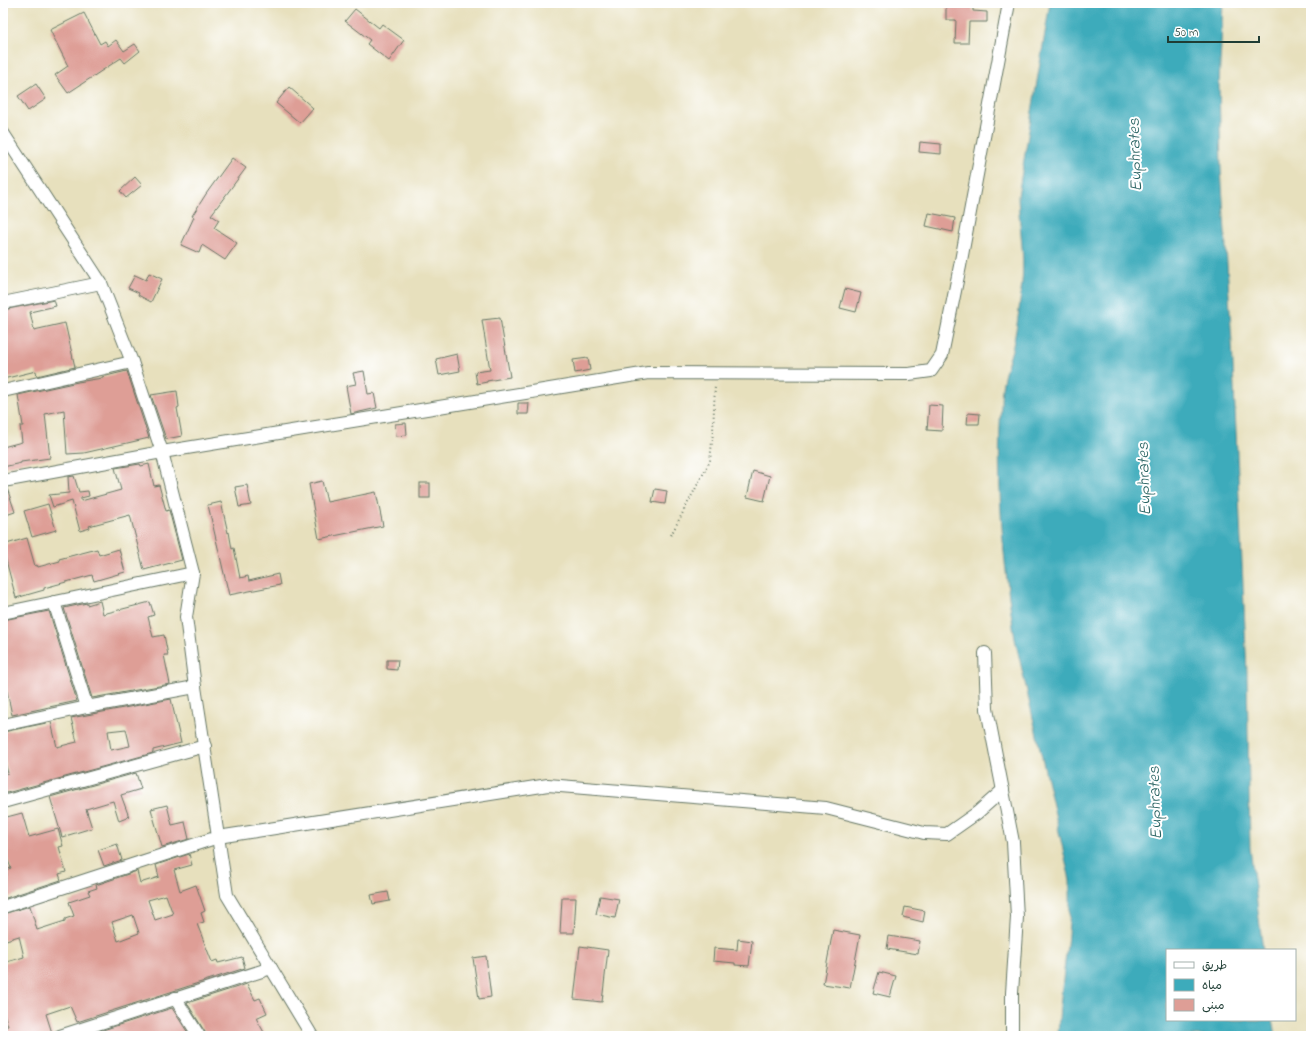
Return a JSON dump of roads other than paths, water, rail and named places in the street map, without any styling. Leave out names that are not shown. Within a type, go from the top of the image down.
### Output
[{"type":"street","points":[[3,481],[162,452],[648,373],[909,374],[931,370],[942,355],[1009,3]]},
{"type":"street","points":[[3,133],[101,283],[132,362],[162,452],[193,573],[186,617],[195,687],[227,895],[312,1036]]},
{"type":"street","points":[[3,303],[101,283]]},
{"type":"street","points":[[3,391],[132,362]]},
{"type":"street","points":[[3,613],[193,573]]},
{"type":"street","points":[[54,602],[87,707]]},
{"type":"street","points":[[985,652],[988,709],[1013,842],[1017,917],[1012,993],[1012,1036]]},
{"type":"street","points":[[3,725],[87,707],[195,687]]},
{"type":"street","points":[[3,802],[205,746]]},
{"type":"street","points":[[3,906],[218,837],[548,785],[826,808],[924,833],[947,834],[977,812],[1003,790]]},
{"type":"street","points":[[60,1036],[85,1032],[175,998],[271,968]]},
{"type":"street","points":[[175,998],[199,1036]]},
{"type":"water","name":"Euphrates","points":[[1050,3],[1223,3],[1219,84],[1221,169],[1232,343],[1247,673],[1250,848],[1263,949],[1166,949],[1166,1021],[1273,1021],[1276,1036],[1058,1036],[1068,938],[1070,880],[1015,639],[1004,552],[1000,493],[999,464],[1002,389],[1019,312],[1023,272],[1018,196]]}]
